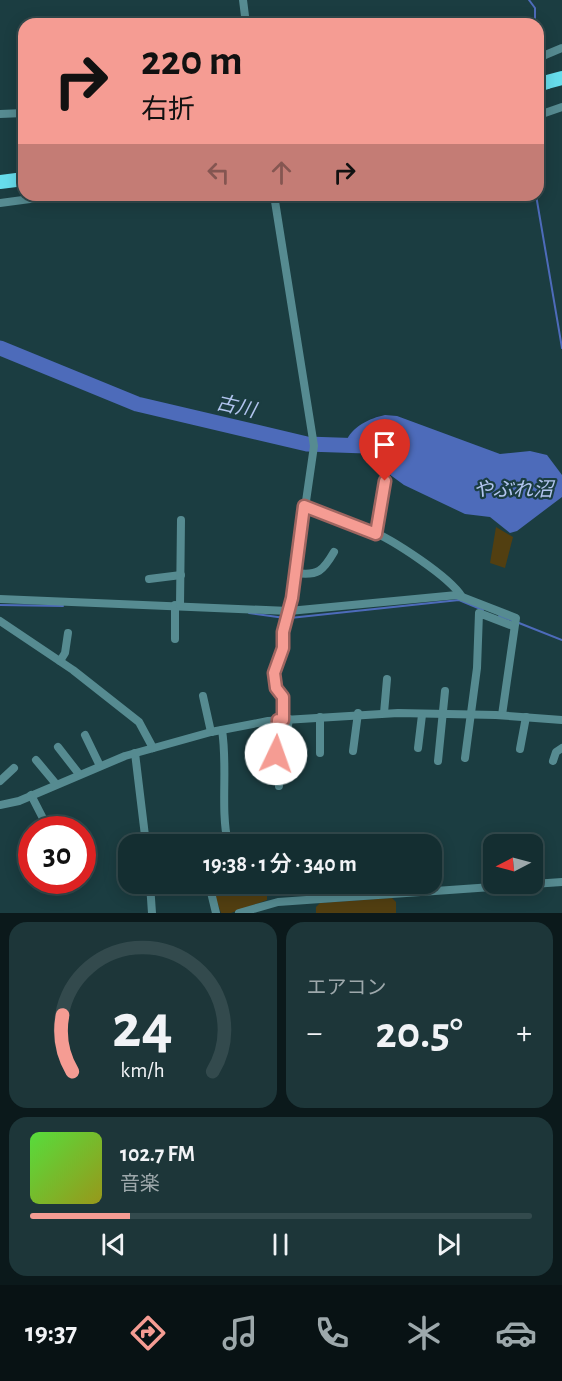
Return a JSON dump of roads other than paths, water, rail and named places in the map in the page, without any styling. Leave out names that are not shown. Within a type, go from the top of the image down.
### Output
[{"type":"main road","points":[[544,84],[562,78]]},
{"type":"main road","points":[[0,182],[18,179]]},
{"type":"street","points":[[243,0],[245,18]]},
{"type":"street","points":[[544,56],[562,48]]},
{"type":"street","points":[[544,114],[562,107]]},
{"type":"street","points":[[0,114],[18,113]]},
{"type":"street","points":[[0,203],[18,201]]},
{"type":"street","points":[[275,201],[314,446],[296,573],[283,632],[283,648],[274,673],[276,688],[283,697],[279,786]]},
{"type":"street","points":[[376,534],[385,481]]},
{"type":"street","points":[[304,506],[376,534],[442,575],[456,587],[462,597]]},
{"type":"street","points":[[175,639],[176,608],[181,575],[181,520]]},
{"type":"street","points":[[296,573],[318,573],[324,569],[334,552]]},
{"type":"street","points":[[148,579],[181,575]]},
{"type":"street","points":[[0,599],[288,615],[440,596],[462,597],[516,618],[502,715]]},
{"type":"street","points":[[465,758],[477,668],[479,613],[514,624]]},
{"type":"street","points":[[0,621],[60,661],[139,722],[153,748]]},
{"type":"street","points":[[60,661],[68,633]]},
{"type":"street","points":[[384,713],[387,680]]},
{"type":"street","points":[[438,761],[445,691]]},
{"type":"street","points":[[203,696],[211,732]]},
{"type":"street","points":[[353,751],[358,713]]},
{"type":"street","points":[[0,805],[10,804],[135,753],[211,732],[283,719],[384,713],[502,715],[562,720]]},
{"type":"street","points":[[418,748],[422,715]]},
{"type":"street","points":[[320,717],[320,753]]},
{"type":"street","points":[[520,749],[526,717]]},
{"type":"street","points":[[276,754],[283,719]]},
{"type":"street","points":[[222,730],[225,764],[226,834]]},
{"type":"street","points":[[86,735],[100,766]]},
{"type":"street","points":[[58,747],[79,774]]},
{"type":"street","points":[[553,761],[556,752],[562,748]]},
{"type":"street","points":[[135,753],[145,834]]},
{"type":"street","points":[[36,760],[56,784]]},
{"type":"street","points":[[0,781],[14,768]]},
{"type":"street","points":[[31,795],[42,816]]},
{"type":"street","points":[[239,913],[278,902],[562,882]]},
{"type":"street","points":[[151,894],[152,913]]},
{"type":"street","points":[[211,894],[216,913]]},
{"type":"water","name":"やぶれ沼","points":[[385,415],[397,416],[500,454],[530,451],[547,455],[562,475],[562,497],[517,531],[510,533],[490,517],[465,514],[404,485],[389,474],[374,457],[358,451],[346,442],[352,432],[362,424]]},
{"type":"waterway","points":[[529,0],[535,8],[535,18]]},
{"type":"waterway","points":[[537,201],[562,348]]},
{"type":"waterway","name":"古川","points":[[0,348],[137,404],[307,444],[366,446]]},
{"type":"waterway","points":[[290,618],[459,600],[483,610]]},
{"type":"waterway","points":[[0,605],[63,606]]},
{"type":"waterway","points":[[249,613],[285,618]]},
{"type":"waterway","points":[[499,616],[514,621]]},
{"type":"waterway","points":[[519,623],[562,640]]}]
